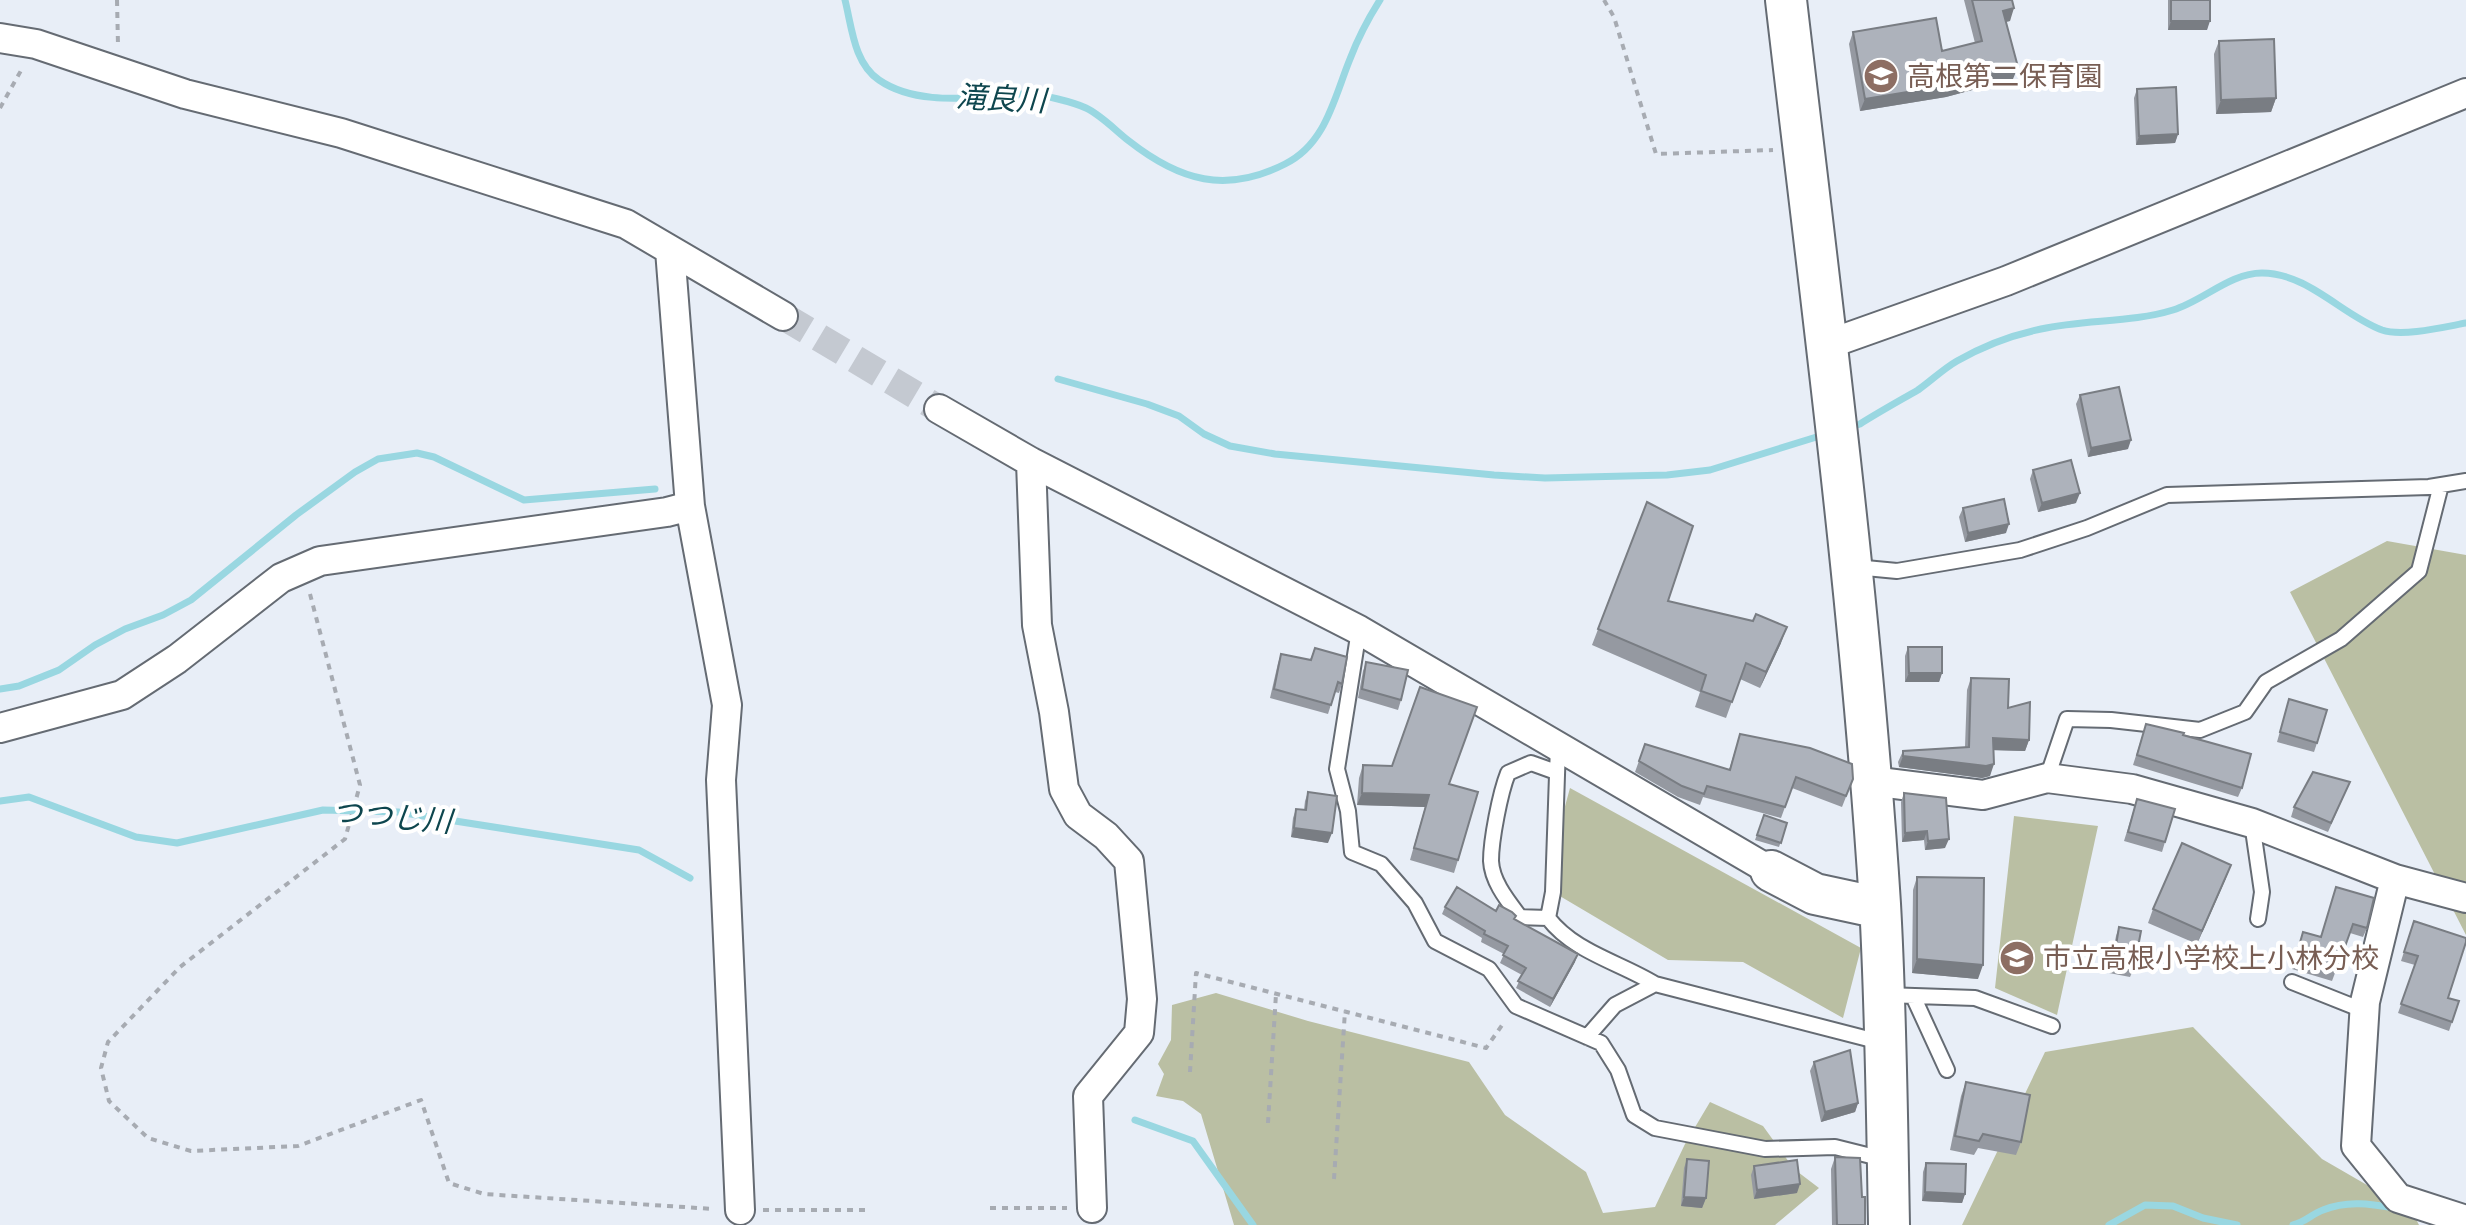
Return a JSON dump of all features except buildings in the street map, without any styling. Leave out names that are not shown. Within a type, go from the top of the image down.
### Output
[{"type":"street","points":[[1786,0],[1851,567],[1880,908],[1898,996],[1884,1043],[1891,1221]]},
{"type":"street","points":[[0,38],[36,44],[185,94],[341,133],[626,224],[783,316]]},
{"type":"street","points":[[1826,345],[2006,281],[2466,93]]},
{"type":"street","points":[[670,250],[690,506],[727,705],[721,780],[740,1210]]},
{"type":"street","points":[[939,409],[1031,462],[1359,630],[1557,759],[1815,894],[1880,908]]},
{"type":"street","points":[[1031,462],[1037,625],[1054,712],[1064,789],[1078,815],[1106,836],[1129,861],[1142,999],[1139,1033],[1088,1096],[1092,1208]]},
{"type":"street","points":[[0,728],[122,695],[177,659],[281,578],[320,561],[667,512],[690,506]]},
{"type":"street","points":[[1871,781],[1983,795],[2047,778],[2132,789],[2252,823],[2395,879],[2466,898]]},
{"type":"street","points":[[2395,879],[2365,1011],[2356,1146],[2398,1198],[2466,1220]]},
{"type":"lane","points":[[1851,567],[1897,571],[2020,550],[2087,528],[2167,495],[2441,485],[2466,481]]},
{"type":"lane","points":[[2047,778],[2067,719],[2111,720],[2200,730],[2245,712],[2266,682],[2341,639],[2419,571],[2441,485]]},
{"type":"lane","points":[[1359,630],[1337,769],[1348,811],[1352,852],[1381,864],[1415,903],[1435,941],[1489,969],[1516,1006],[1601,1043],[1618,1070],[1634,1115],[1655,1128],[1765,1149],[1835,1147],[1887,1160]]},
{"type":"lane","points":[[1548,918],[1520,917],[1503,895],[1491,863],[1497,818],[1508,773],[1531,763],[1557,759],[1553,892],[1548,918],[1559,932],[1592,953],[1629,968],[1655,984],[1884,1043]]},
{"type":"lane","points":[[2252,823],[2262,892],[2258,919]]},
{"type":"lane","points":[[2292,982],[2365,1011]]},
{"type":"lane","points":[[1587,1037],[1615,1005],[1655,984]]},
{"type":"lane","points":[[1898,996],[1975,998],[2052,1026]]},
{"type":"lane","points":[[1898,996],[1947,1070]]},
{"type":"path","points":[[117,0],[118,71]]},
{"type":"path","points":[[1604,0],[1614,17],[1656,154],[1804,149]]},
{"type":"path","points":[[0,108],[36,44]]},
{"type":"path","points":[[303,568],[360,785],[345,839],[180,967],[126,1022],[108,1042],[101,1068],[109,1101],[148,1138],[191,1151],[298,1146],[421,1100],[449,1183],[484,1194],[740,1210],[865,1210]]},
{"type":"path","points":[[1190,1072],[1196,973],[1486,1048],[1516,1006]]},
{"type":"path","points":[[1268,1123],[1276,994]]},
{"type":"path","points":[[1334,1179],[1345,1011]]},
{"type":"path","points":[[990,1208],[1092,1208]]},
{"type":"green space","points":[[2387,541],[2466,555],[2466,935],[2290,592]]},
{"type":"green space","points":[[1570,788],[1861,948],[1843,1018],[1743,962],[1668,960],[1553,892],[1550,861]]},
{"type":"green space","points":[[2014,816],[2098,826],[2057,1015],[1995,988]]},
{"type":"green space","points":[[1216,993],[1308,1021],[1469,1062],[1505,1115],[1586,1172],[1603,1213],[1655,1207],[1685,1144],[1710,1102],[1763,1126],[1794,1169],[1819,1188],[1775,1225],[1234,1225],[1201,1114],[1183,1101],[1156,1096],[1164,1074],[1158,1064],[1171,1040],[1172,1005]]},
{"type":"green space","points":[[2193,1027],[2322,1159],[2412,1211],[2419,1225],[1962,1225],[2045,1052]]},
{"type":"waterway","name":"滝良川","points":[[845,0],[859,55],[871,73],[892,87],[934,98],[1023,94],[1065,101],[1092,111],[1167,166],[1204,179],[1223,180],[1243,179],[1263,173],[1285,164],[1310,145],[1327,119],[1356,44],[1380,0]]},
{"type":"waterway","points":[[1851,427],[1918,390],[1957,361],[1998,342],[2030,331],[2173,310],[2250,274],[2279,275],[2295,280],[2382,330],[2412,332],[2466,323]]},
{"type":"waterway","points":[[1058,379],[1179,416],[1204,434],[1230,446],[1275,454],[1494,475],[1545,478],[1667,475],[1710,470],[1823,435]]},
{"type":"waterway","points":[[0,689],[19,686],[59,670],[125,629],[163,615],[191,600],[296,515],[378,459],[417,453],[434,457],[524,500],[655,489]]},
{"type":"waterway","name":"つつじ川","points":[[0,801],[29,797],[136,837],[177,843],[323,810],[398,812],[639,850],[690,878]]},
{"type":"waterway","name":"つつじ川","points":[[1135,1120],[1193,1141],[1253,1225]]},
{"type":"waterway","name":"つつじ川","points":[[2293,1225],[2341,1205],[2368,1204],[2395,1208]]},
{"type":"waterway","name":"つつじ川","points":[[2109,1225],[2145,1205],[2173,1206],[2203,1218],[2237,1225]]},
{"type":"tunnel","points":[[783,316],[939,409]]},
{"type":"place","name":"高根第二保育園","points":[[1881,76]]},
{"type":"place","name":"市立高根小学校上小林分校","points":[[2017,958]]}]
